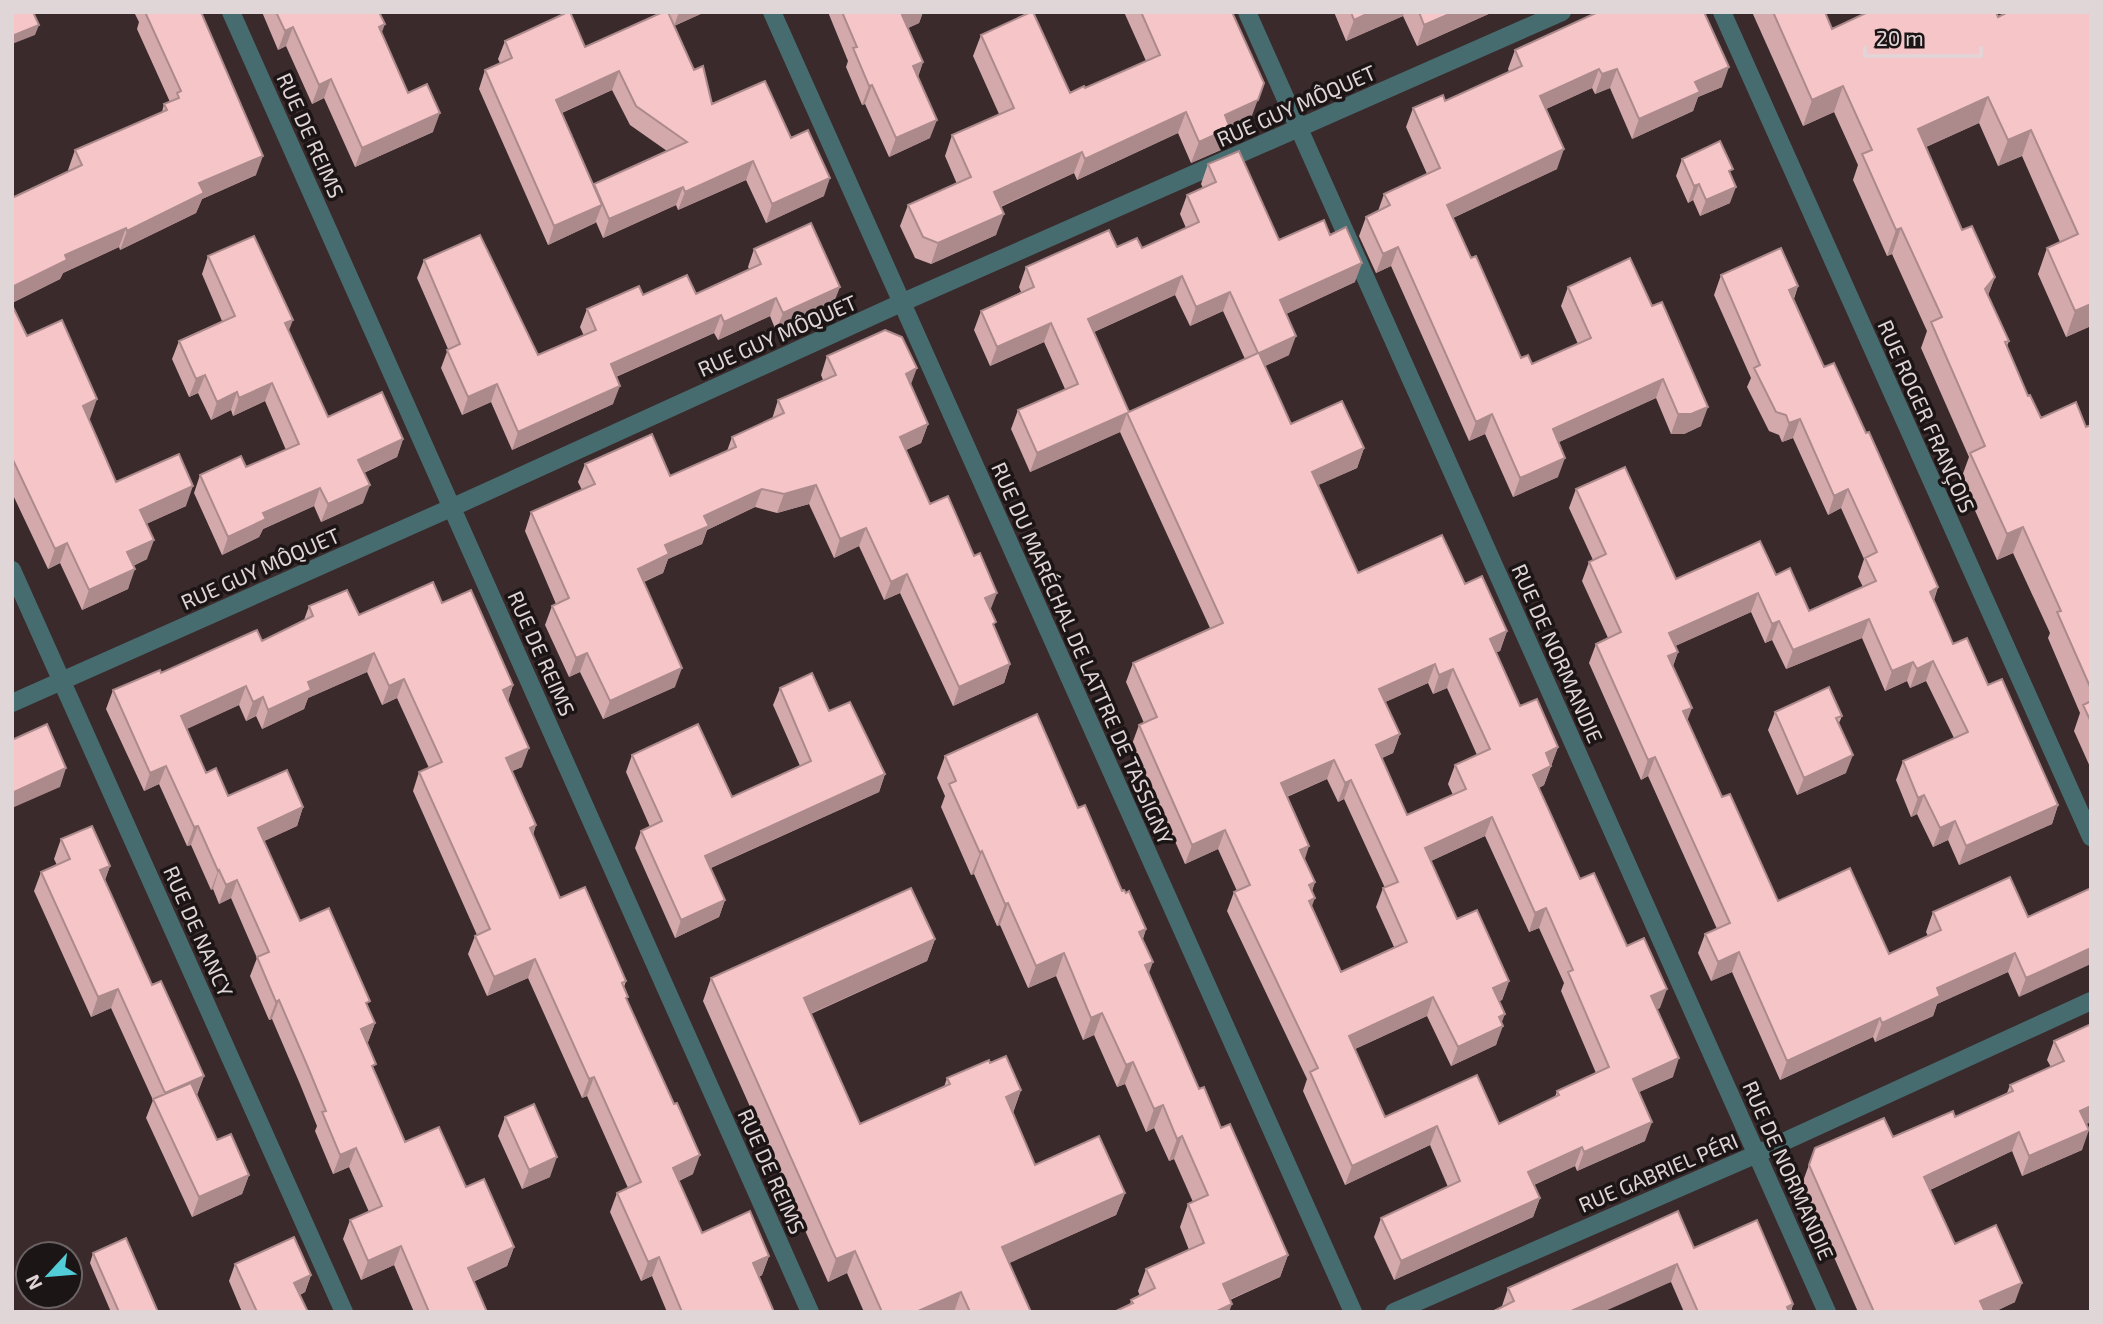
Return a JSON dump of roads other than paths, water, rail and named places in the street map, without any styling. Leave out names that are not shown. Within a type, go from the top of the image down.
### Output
[{"type":"street","name":"RUE DE REIMS","points":[[231,12],[810,1312]]},
{"type":"street","name":"RUE DU MARÉCHAL DE LATTRE DE TASSIGNY","points":[[772,12],[1353,1312]]},
{"type":"street","name":"RUE DE NORMANDIE","points":[[1247,12],[1827,1312]]},
{"type":"street","name":"RUE GUY MÔQUET","points":[[12,703],[453,507],[901,303],[1562,12]]},
{"type":"street","name":"RUE ROGER FRANÇOIS","points":[[1723,12],[2091,837]]},
{"type":"street","name":"RUE DE NANCY","points":[[12,570],[344,1312]]},
{"type":"street","name":"RUE GABRIEL PÉRI","points":[[1394,1312],[1756,1154],[2091,1001]]}]
